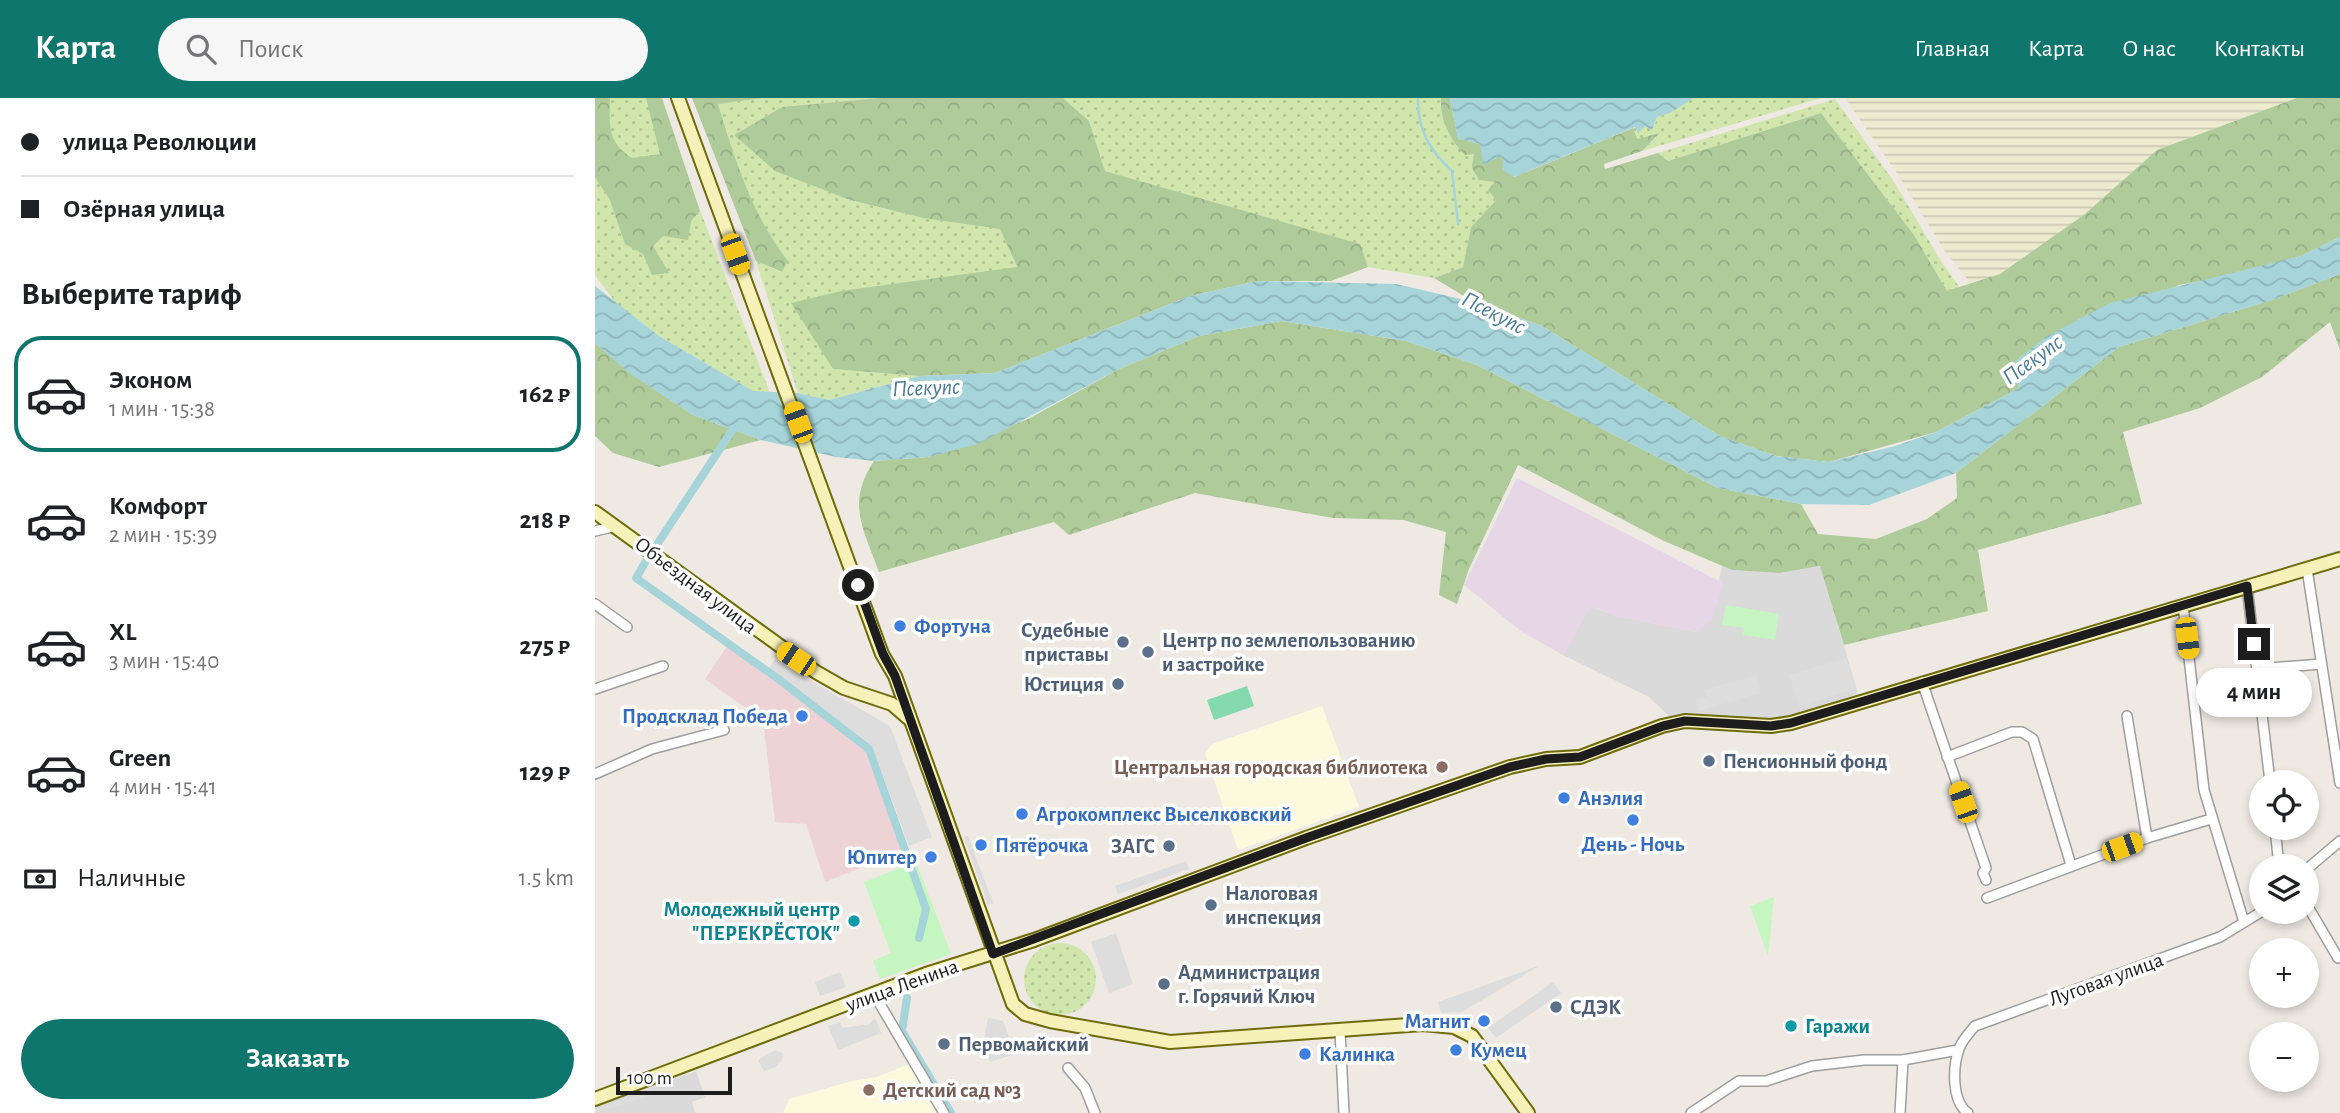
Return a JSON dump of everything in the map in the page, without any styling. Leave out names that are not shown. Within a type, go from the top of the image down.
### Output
[{"type":"street","points":[[678,98],[883,654],[895,676],[993,954],[1013,1003],[1025,1014],[1170,1042],[1423,1024],[1449,1026],[1472,1036],[1528,1113]]},
{"type":"street","name":"Объездная улица","points":[[595,512],[816,672],[843,688],[871,696],[900,709],[911,722]]},
{"type":"street","points":[[595,531],[616,526]]},
{"type":"street","name":"улица Ленина","points":[[595,1099],[874,994],[993,954],[1306,838],[1510,767],[1546,759],[1580,757],[1663,726],[1685,721],[1771,726],[1791,723],[2340,559]]},
{"type":"street","points":[[2307,569],[2340,783]]},
{"type":"street","points":[[2247,586],[2269,770]]},
{"type":"street","points":[[595,604],[627,627]]},
{"type":"street","points":[[2183,605],[2211,819],[2244,922]]},
{"type":"street","points":[[2257,668],[2321,664]]},
{"type":"street","points":[[595,689],[663,666]]},
{"type":"street","points":[[871,696],[887,688],[895,676]]},
{"type":"street","points":[[1922,682],[1986,868],[1983,873],[1986,880]]},
{"type":"street","points":[[2127,716],[2147,838]]},
{"type":"street","points":[[595,774],[652,749],[724,730]]},
{"type":"street","points":[[1947,757],[2012,732],[2022,732],[2033,739],[2071,865]]},
{"type":"street","points":[[1987,898],[2147,838],[2211,819]]},
{"type":"street","points":[[2319,859],[2340,841]]},
{"type":"street","name":"Луговая улица","points":[[1958,1050],[1965,1038],[1984,1021],[2220,937],[2249,919]]},
{"type":"street","points":[[2318,924],[2338,958]]},
{"type":"street","points":[[874,994],[944,1113]]},
{"type":"street","points":[[1340,1031],[1344,1113]]},
{"type":"street","points":[[1691,1113],[1739,1081],[1766,1081],[1812,1066],[1864,1060],[1903,1060],[1958,1050],[1955,1088],[1963,1110],[1968,1113]]},
{"type":"street","points":[[1900,1113],[1903,1060]]},
{"type":"street","points":[[1069,1068],[1085,1088],[1095,1113]]},
{"type":"shaded area","points":[[1845,98],[2297,98],[2157,150],[2085,214],[2000,274],[1972,285],[1944,250],[1898,175]]},
{"type":"shaded area","points":[[1517,478],[1723,583],[1712,620],[1696,632],[1616,616],[1590,606],[1563,655],[1522,632],[1464,585]]},
{"type":"shaded area","points":[[1722,566],[1732,570],[1780,573],[1821,566],[1858,694],[1777,720],[1671,718],[1649,697],[1563,655],[1590,606],[1616,616],[1696,632],[1723,583],[1719,580]]},
{"type":"shaded area","points":[[728,645],[865,750],[903,851],[825,882],[806,824],[775,822],[763,720],[705,679]]},
{"type":"shaded area","points":[[1846,658],[1856,689],[1799,706],[1789,675]]},
{"type":"shaded area","points":[[775,660],[890,726],[932,837],[909,846],[872,746],[768,669]]},
{"type":"shaded area","points":[[1756,675],[1761,693],[1699,711],[1696,700],[1707,697],[1705,690]]},
{"type":"shaded area","points":[[1322,706],[1359,807],[1238,850],[1205,754],[1212,744]]},
{"type":"shaded area","points":[[968,836],[993,903],[988,905],[964,837]]},
{"type":"shaded area","points":[[1186,861],[1189,869],[1118,894],[1115,886]]},
{"type":"shaded area","points":[[1116,933],[1133,984],[1109,993],[1091,942]]},
{"type":"shaded area","points":[[1541,965],[1462,1012],[1441,1013],[1438,1002]]},
{"type":"shaded area","points":[[840,972],[846,987],[820,996],[815,982]]},
{"type":"shaded area","points":[[1553,982],[1561,993],[1496,1038],[1488,1028]]},
{"type":"shaded area","points":[[875,1018],[881,1033],[838,1050],[828,1026],[840,1022],[843,1028],[870,1024]]},
{"type":"shaded area","points":[[988,1018],[1003,1021],[1015,1054],[990,1062],[983,1046]]},
{"type":"shaded area","points":[[775,1050],[784,1054],[782,1060],[776,1067],[764,1071],[758,1060]]},
{"type":"shaded area","name":"Детский сад №3","points":[[909,1064],[920,1081],[916,1087],[919,1094],[927,1094],[937,1113],[783,1113],[789,1099],[852,1081],[877,1077]]},
{"type":"shaded area","points":[[696,1071],[705,1097],[692,1102],[695,1113],[595,1113],[595,1107]]},
{"type":"shaded area","points":[[652,1089],[654,1094],[595,1113],[595,1109]]},
{"type":"green space","points":[[595,98],[657,98],[770,393],[753,391],[659,336],[616,303],[595,275]]},
{"type":"green space","points":[[595,98],[610,98],[611,132],[618,146],[632,158],[660,154],[646,98],[662,98],[700,211],[691,221],[688,240],[663,236],[653,246],[669,273],[652,275],[643,254],[625,244],[610,200],[595,177]]},
{"type":"green space","points":[[692,98],[764,98],[718,104],[738,166],[755,206],[788,261],[782,272],[756,261]]},
{"type":"green space","points":[[764,98],[879,98],[782,107],[734,135],[849,200],[923,218],[1000,228],[1017,268],[842,291],[833,369],[919,376],[829,400],[798,393],[756,261],[781,272],[788,261],[775,244],[754,206],[737,166],[717,104]]},
{"type":"green space","points":[[879,98],[1063,98],[1089,121],[1105,171],[1360,244],[1368,267],[1331,281],[1258,281],[1190,296],[995,373],[919,376],[833,369],[791,303],[841,291],[1017,267],[1000,229],[923,218],[850,200],[775,171],[734,135],[782,107]]},
{"type":"green space","points":[[1063,98],[1441,98],[1440,105],[1496,182],[1496,200],[1471,227],[1463,267],[1434,278],[1368,267],[1359,244],[1105,171],[1089,121]]},
{"type":"green space","points":[[1441,98],[1450,98],[1458,139],[1480,144],[1483,150],[1502,156],[1514,177],[1633,128],[1637,139],[1660,133],[1642,151],[1604,164],[1605,169],[1658,153],[1668,161],[1821,113],[1914,235],[1947,291],[2000,274],[2085,214],[2157,150],[2297,98],[2340,98],[2340,237],[2301,256],[2235,275],[2179,285],[2019,388],[1936,432],[1829,462],[1776,456],[1720,436],[1542,326],[1474,302],[1434,278],[1463,267],[1471,227],[1496,200],[1488,190],[1495,182],[1479,180],[1472,168],[1474,154],[1465,155],[1451,136],[1444,121]]},
{"type":"green space","points":[[1692,98],[1821,98],[1642,151],[1660,134],[1637,140],[1633,128],[1655,124],[1657,117],[1670,113]]},
{"type":"green space","points":[[1835,99],[1894,182],[1960,288],[1947,291],[1914,235],[1821,113],[1668,161],[1658,153]]},
{"type":"green space","points":[[2340,274],[2340,350],[2330,322],[2262,377],[2200,408],[2123,432],[2142,504],[1978,550],[1988,611],[1844,645],[1820,566],[1780,573],[1732,570],[1664,541],[1518,465],[1469,569],[1457,604],[1439,595],[1446,532],[1403,520],[1333,518],[1195,493],[1069,535],[1054,522],[879,572],[860,516],[861,490],[874,461],[928,457],[1028,419],[1119,369],[1199,336],[1281,321],[1406,341],[1477,365],[1718,488],[1801,504],[1818,534],[1876,539],[1927,519],[1957,498],[1956,473],[2119,347],[2275,299]]},
{"type":"green space","points":[[595,343],[630,373],[693,415],[761,440],[659,467],[613,453],[595,436]]},
{"type":"green space","points":[[1726,605],[1779,614],[1775,640],[1743,635],[1744,628],[1722,625]]},
{"type":"green space","points":[[1247,686],[1254,706],[1214,720],[1207,700]]},
{"type":"green space","points":[[916,862],[951,954],[880,979],[873,961],[891,953],[864,882]]},
{"type":"green space","points":[[1774,897],[1768,956],[1750,906]]},
{"type":"green space","points":[[1060,943],[1074,946],[1086,953],[1093,965],[1096,979],[1093,993],[1086,1005],[1074,1012],[1060,1015],[1046,1012],[1034,1005],[1027,993],[1024,979],[1027,965],[1034,953],[1046,946]]},
{"type":"water","points":[[1450,98],[1692,99],[1670,113],[1657,117],[1652,130],[1645,126],[1638,133],[1635,127],[1514,177],[1503,170],[1502,156],[1483,165],[1480,144],[1458,139]]},
{"type":"water","name":"Псекупс","points":[[2340,237],[2340,274],[2275,299],[2119,347],[1956,473],[1869,505],[1801,504],[1718,488],[1477,365],[1406,341],[1281,321],[1199,336],[1119,369],[978,444],[928,457],[874,461],[836,457],[761,440],[693,415],[629,373],[595,343],[595,286],[659,336],[753,391],[798,393],[829,400],[919,376],[995,373],[1190,296],[1258,281],[1396,284],[1474,302],[1542,326],[1720,436],[1776,456],[1829,462],[1895,446],[1936,432],[2019,388],[2009,366],[2047,336],[2110,303],[2301,256]]},
{"type":"waterway","points":[[1418,98],[1420,120],[1426,139],[1437,156],[1452,171],[1458,224]]},
{"type":"waterway","points":[[656,546],[733,429]]},
{"type":"waterway","points":[[646,561],[636,578],[777,678],[869,749],[926,909],[919,938]]},
{"type":"waterway","points":[[907,998],[902,1031],[951,1113]]},
{"type":"place","name":"Фортуна","points":[[900,626]]},
{"type":"place","name":"Судебные приставы","points":[[1123,642]]},
{"type":"place","name":"Центр по землепользованию и застройке","points":[[1148,652]]},
{"type":"place","name":"Юстиция","points":[[1118,684]]},
{"type":"place","name":"Продсклад Победа","points":[[802,716]]},
{"type":"place","name":"Пенсионный фонд","points":[[1709,761]]},
{"type":"place","name":"Центральная городская библиотека","points":[[1442,767]]},
{"type":"place","name":"Анэлия","points":[[1564,798]]},
{"type":"place","name":"Агрокомплекс Выселковский","points":[[1022,814]]},
{"type":"place","name":"День - Ночь","points":[[1633,820]]},
{"type":"place","name":"Пятёрочка","points":[[981,845]]},
{"type":"place","name":"ЗАГС","points":[[1169,846]]},
{"type":"place","name":"Юпитер","points":[[931,857]]},
{"type":"place","name":"Налоговая инспекция","points":[[1211,905]]},
{"type":"place","name":"Молодежный центр \"ПЕРЕКРЁСТОК\"","points":[[854,921]]},
{"type":"place","name":"Администрация г. Горячий Ключ","points":[[1164,984]]},
{"type":"place","name":"СДЭК","points":[[1556,1007]]},
{"type":"place","name":"Магнит","points":[[1484,1021]]},
{"type":"place","name":"Гаражи","points":[[1791,1026]]},
{"type":"place","name":"Первомайский","points":[[944,1044]]},
{"type":"place","name":"Кумец","points":[[1456,1050]]},
{"type":"place","name":"Калинка","points":[[1305,1054]]},
{"type":"place","name":"Детский сад №3","points":[[869,1090]]},
{"type":"route","points":[[858,585],[883,654],[895,676],[953,834],[993,954],[1116,911],[1236,863],[1510,767],[1546,759],[1580,757],[1663,726],[1685,721],[1771,726],[1791,723],[2247,586],[2254,644]]}]
